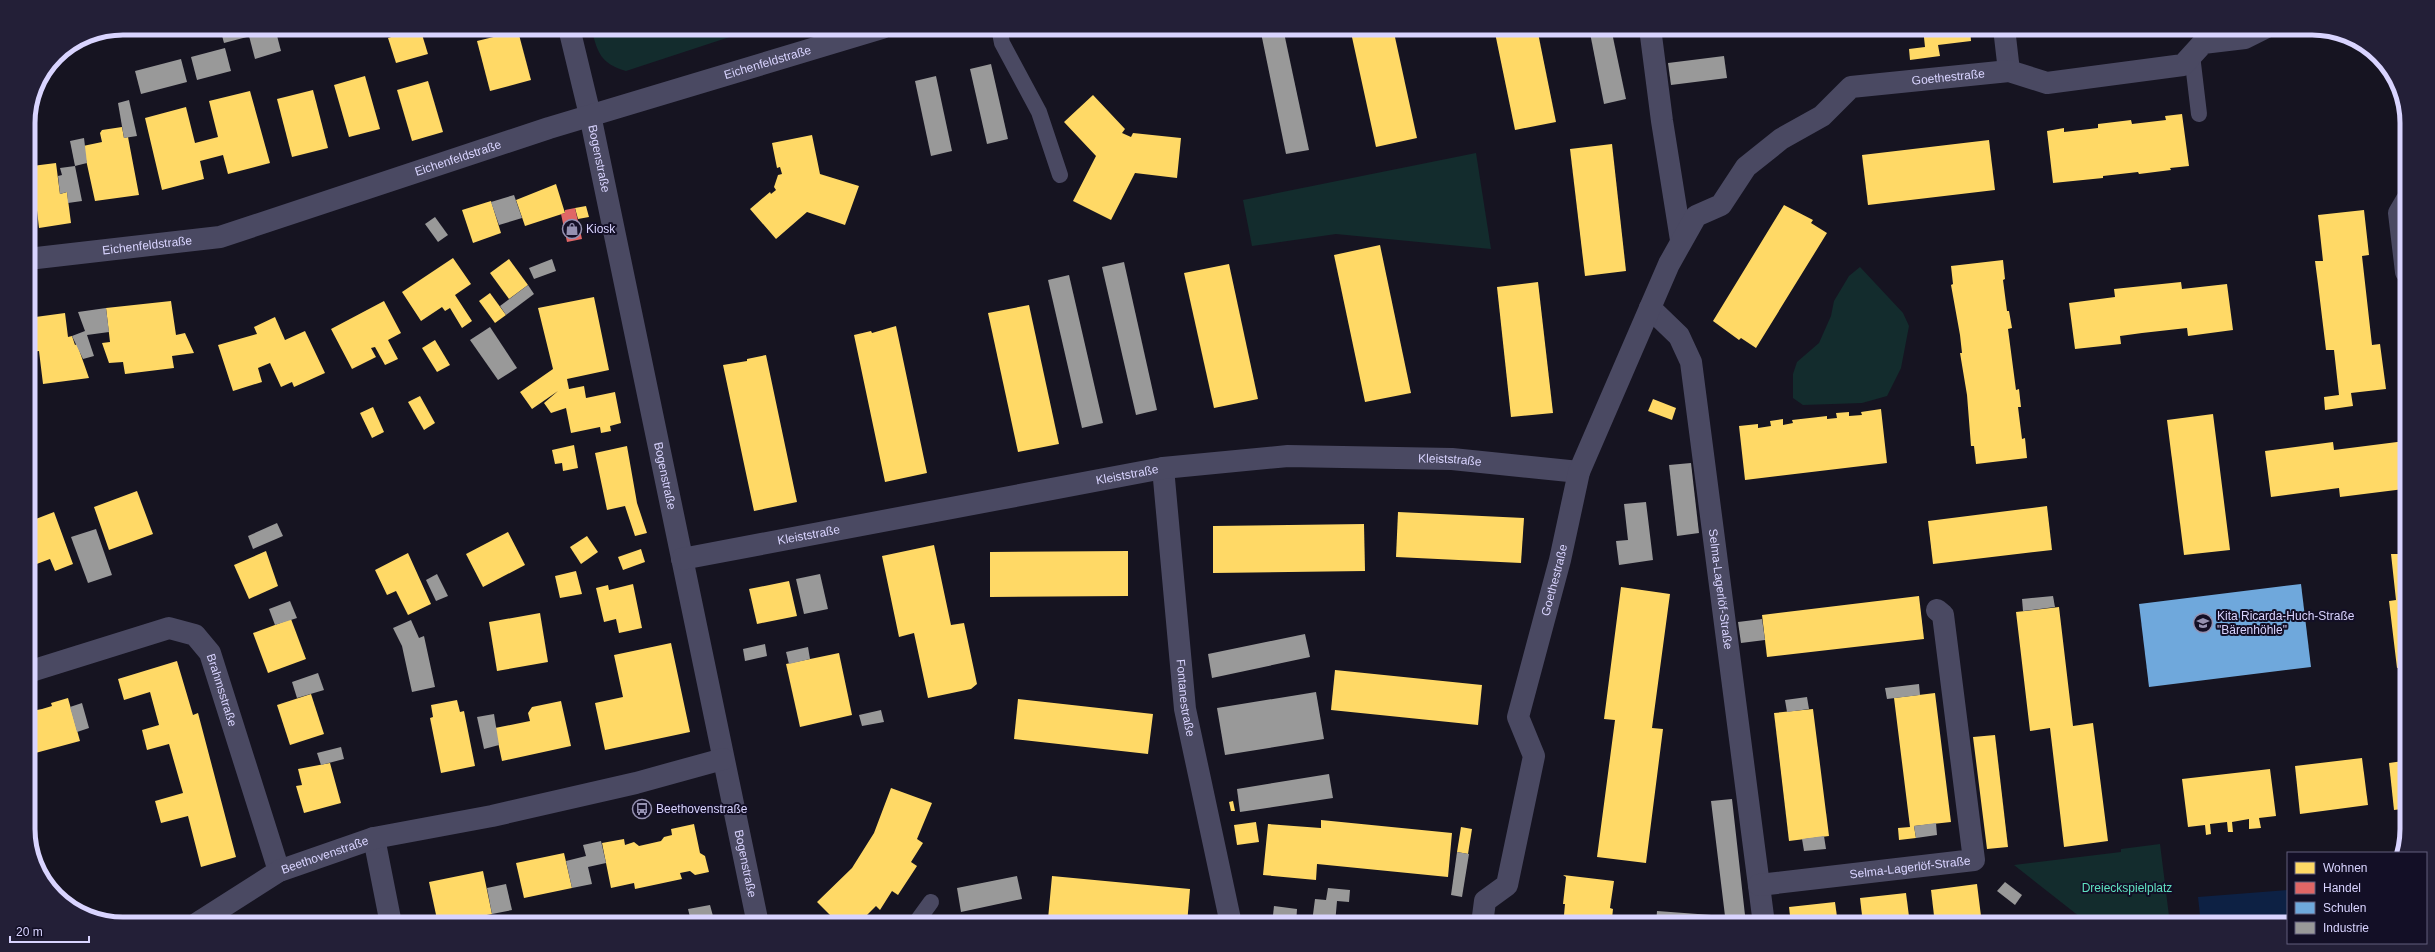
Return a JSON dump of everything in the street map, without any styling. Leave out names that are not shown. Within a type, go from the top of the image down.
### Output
[{"type":"street","name":"Bogenstraße","points":[[571,35],[590,115],[757,917]]},
{"type":"street","name":"Eichenfeldstraße","points":[[35,258],[220,237],[590,115],[859,35]]},
{"type":"street","points":[[1651,35],[1662,121],[1681,240]]},
{"type":"street","points":[[2005,35],[2009,71]]},
{"type":"street","name":"Goethestraße","points":[[1483,917],[1486,901],[1507,885],[1534,756],[1518,717],[1560,560],[1579,472],[1681,240],[1696,216],[1721,205],[1746,167],[1781,139],[1822,116],[1851,87],[2009,71],[2047,83],[2183,65],[2202,43],[2245,38],[2251,35]]},
{"type":"street","points":[[2400,211],[2400,221]]},
{"type":"street","name":"Selma-Lagerlöf-Straße","points":[[1650,308],[1679,336],[1691,362],[1763,917]]},
{"type":"street","name":"Kleiststraße","points":[[682,559],[1163,468],[1288,456],[1452,459],[1579,472]]},
{"type":"street","name":"Fontanestraße","points":[[1163,468],[1185,709],[1230,917]]},
{"type":"street","name":"Selma-Lagerlöf-Straße","points":[[1759,884],[1974,860],[1943,615],[1937,610]]},
{"type":"street","name":"Brahmsstraße","points":[[35,670],[169,628],[195,635],[210,653],[279,870]]},
{"type":"street","name":"Beethovenstraße","points":[[207,917],[279,870],[374,838],[500,814],[636,783],[724,759]]},
{"type":"street","points":[[374,838],[390,917]]},
{"type":"lane","points":[[1000,35],[1002,43],[1039,112],[1060,175]]},
{"type":"lane","points":[[2192,55],[2199,114]]},
{"type":"lane","points":[[920,917],[931,902]]},
{"type":"green space","points":[[593,35],[736,35],[626,71],[617,68],[605,60],[601,56]]},
{"type":"green space","points":[[1476,153],[1491,249],[1336,234],[1252,246],[1243,200]]},
{"type":"green space","points":[[1860,267],[1903,313],[1909,326],[1901,368],[1887,396],[1862,403],[1803,405],[1793,398],[1793,374],[1797,362],[1819,343],[1831,316],[1834,301],[1849,276]]},
{"type":"green space","name":"Dreieckspielplatz","points":[[2160,844],[2169,917],[2080,917],[2014,865],[2121,852],[2121,849]]},
{"type":"water","points":[[2287,890],[2287,917],[2200,917],[2198,897]]},
{"type":"building: Wohnen","points":[[398,35],[422,35],[428,54],[396,63],[388,38]]},
{"type":"building: Wohnen","points":[[502,35],[519,35],[531,80],[490,91],[477,41]]},
{"type":"building: Wohnen","points":[[1352,35],[1395,35],[1417,138],[1376,147]]},
{"type":"building: Wohnen","points":[[1495,35],[1538,35],[1556,122],[1515,130]]},
{"type":"building: Wohnen","points":[[1924,35],[1971,35],[1971,41],[1938,45],[1940,56],[1910,60],[1909,49],[1925,47]]},
{"type":"building: Wohnen","points":[[365,76],[380,129],[349,137],[334,85]]},
{"type":"building: Wohnen","points":[[428,81],[443,132],[412,141],[397,90]]},
{"type":"building: Wohnen","points":[[313,90],[328,148],[292,157],[277,99]]},
{"type":"building: Wohnen","points":[[250,91],[270,163],[228,174],[223,155],[200,161],[204,179],[162,190],[145,118],[186,107],[195,143],[218,137],[209,101]]},
{"type":"building: Wohnen","points":[[1093,95],[1125,129],[1122,133],[1131,137],[1133,133],[1181,138],[1177,178],[1135,173],[1111,220],[1073,201],[1096,156],[1064,122]]},
{"type":"building: Wohnen","points":[[2182,114],[2189,166],[2139,174],[2138,172],[2103,176],[2103,178],[2053,183],[2047,131],[2064,128],[2064,132],[2098,128],[2098,124],[2131,120],[2132,124],[2166,120],[2165,116]]},
{"type":"building: Wohnen","points":[[122,127],[124,138],[128,137],[139,195],[95,201],[83,146],[102,142],[100,133],[102,130]]},
{"type":"building: Wohnen","points":[[812,135],[820,174],[859,186],[845,225],[807,212],[776,239],[750,209],[770,192],[771,194],[776,190],[774,187],[778,175],[782,174],[780,167],[777,168],[772,143]]},
{"type":"building: Wohnen","points":[[1989,140],[1995,190],[1868,205],[1862,155]]},
{"type":"building: Wohnen","points":[[1612,144],[1626,271],[1585,276],[1570,149]]},
{"type":"building: Wohnen","points":[[56,163],[60,194],[67,192],[71,223],[39,228],[35,193],[35,166]]},
{"type":"building: Wohnen","points":[[556,184],[565,213],[525,226],[516,200]]},
{"type":"building: Wohnen","points":[[491,201],[501,233],[473,243],[462,210]]},
{"type":"building: Wohnen","points":[[1784,205],[1813,220],[1811,223],[1827,233],[1756,348],[1741,338],[1739,340],[1713,321]]},
{"type":"building: Wohnen","points":[[586,206],[589,217],[578,219],[575,208]]},
{"type":"building: Wohnen","points":[[2364,210],[2369,255],[2362,256],[2372,345],[2380,344],[2386,389],[2351,393],[2353,406],[2325,410],[2324,397],[2339,395],[2334,350],[2326,350],[2315,261],[2323,261],[2318,215]]},
{"type":"building: Wohnen","points":[[1380,245],[1411,393],[1365,402],[1334,255]]},
{"type":"building: Wohnen","points":[[453,258],[471,284],[455,295],[472,321],[462,328],[450,308],[445,311],[442,307],[421,321],[402,292]]},
{"type":"building: Wohnen","points":[[509,259],[528,285],[509,299],[490,273]]},
{"type":"building: Wohnen","points":[[2003,260],[2005,279],[2003,280],[2007,311],[2009,311],[2012,328],[2008,329],[2016,390],[2019,389],[2021,407],[2018,407],[2022,439],[2025,438],[2027,458],[1976,464],[1974,446],[1971,446],[1967,395],[1960,353],[1962,353],[1960,335],[1951,285],[1953,284],[1951,266]]},
{"type":"building: Wohnen","points":[[1229,264],[1258,399],[1214,408],[1184,273]]},
{"type":"building: Wohnen","points":[[1538,282],[1553,413],[1511,417],[1497,287]]},
{"type":"building: Wohnen","points":[[2181,282],[2182,289],[2227,284],[2233,330],[2188,336],[2187,328],[2142,333],[2120,336],[2121,344],[2075,349],[2069,303],[2115,297],[2114,289]]},
{"type":"building: Wohnen","points":[[490,293],[506,315],[495,323],[479,301]]},
{"type":"building: Wohnen","points":[[594,297],[609,370],[567,379],[569,389],[584,386],[586,398],[615,392],[621,423],[610,426],[611,431],[601,433],[600,427],[571,433],[566,408],[551,413],[544,403],[558,391],[532,409],[520,392],[553,369],[538,308]]},
{"type":"building: Wohnen","points":[[171,301],[176,335],[185,333],[194,353],[172,356],[174,368],[125,374],[123,362],[109,363],[102,343],[110,342],[106,308]]},
{"type":"building: Wohnen","points":[[384,301],[401,333],[388,340],[398,359],[385,365],[375,347],[371,348],[376,357],[352,369],[331,329]]},
{"type":"building: Wohnen","points":[[1029,305],[1059,444],[1018,452],[988,313]]},
{"type":"building: Wohnen","points":[[65,313],[68,337],[72,336],[75,345],[77,344],[89,378],[43,384],[39,351],[35,352],[35,317]]},
{"type":"building: Wohnen","points":[[275,317],[285,340],[305,331],[325,373],[294,387],[292,382],[281,387],[270,363],[258,368],[262,382],[233,391],[218,345],[257,334],[254,327]]},
{"type":"building: Wohnen","points":[[896,326],[927,473],[885,482],[854,335],[871,331],[872,333]]},
{"type":"building: Wohnen","points":[[435,340],[450,365],[437,372],[422,348]]},
{"type":"building: Wohnen","points":[[766,355],[797,502],[754,511],[723,365],[747,361],[747,359]]},
{"type":"building: Wohnen","points":[[420,396],[435,423],[424,430],[408,402]]},
{"type":"building: Wohnen","points":[[1653,399],[1676,408],[1672,420],[1648,411]]},
{"type":"building: Wohnen","points":[[373,407],[384,432],[372,438],[360,413]]},
{"type":"building: Wohnen","points":[[1881,409],[1887,463],[1745,480],[1739,426],[1758,424],[1758,428],[1771,426],[1770,421],[1783,419],[1783,425],[1793,423],[1792,420],[1827,416],[1827,419],[1837,418],[1836,413],[1849,412],[1849,416],[1862,415],[1861,412]]},
{"type":"building: Wohnen","points":[[2213,414],[2230,550],[2184,555],[2167,420]]},
{"type":"building: Wohnen","points":[[2333,442],[2334,450],[2400,442],[2400,490],[2340,497],[2339,488],[2271,497],[2265,451]]},
{"type":"building: Wohnen","points":[[574,445],[578,468],[563,471],[562,463],[555,464],[552,450]]},
{"type":"building: Wohnen","points":[[627,446],[637,503],[647,533],[635,536],[625,506],[607,510],[595,453]]},
{"type":"building: Wohnen","points":[[137,491],[153,534],[109,550],[94,507]]},
{"type":"building: Wohnen","points":[[2047,506],[2052,550],[1933,564],[1928,521]]},
{"type":"building: Wohnen","points":[[54,512],[73,564],[55,571],[50,559],[35,565],[35,519]]},
{"type":"building: Wohnen","points":[[1398,512],[1524,518],[1521,563],[1396,557]]},
{"type":"building: Wohnen","points":[[1364,524],[1365,571],[1213,573],[1213,526]]},
{"type":"building: Wohnen","points":[[508,532],[525,565],[483,587],[466,554]]},
{"type":"building: Wohnen","points":[[587,536],[598,552],[581,564],[570,547]]},
{"type":"building: Wohnen","points":[[934,545],[951,625],[964,623],[977,684],[971,689],[928,698],[914,633],[899,637],[882,556]]},
{"type":"building: Wohnen","points":[[641,549],[645,562],[623,570],[618,557]]},
{"type":"building: Wohnen","points":[[266,551],[278,586],[249,599],[234,565]]},
{"type":"building: Wohnen","points":[[1128,551],[1128,596],[990,597],[990,552]]},
{"type":"building: Wohnen","points":[[408,553],[431,604],[408,615],[396,591],[387,595],[375,570]]},
{"type":"building: Wohnen","points":[[2391,554],[2400,554],[2400,668],[2397,668],[2389,601],[2396,600]]},
{"type":"building: Wohnen","points":[[576,571],[582,594],[560,598],[555,576]]},
{"type":"building: Wohnen","points":[[789,581],[797,616],[757,624],[749,589]]},
{"type":"building: Wohnen","points":[[633,584],[642,628],[619,633],[616,619],[604,622],[596,588],[608,585],[609,590]]},
{"type":"building: Wohnen","points":[[1621,587],[1670,594],[1652,728],[1663,729],[1646,863],[1597,857],[1615,720],[1604,719]]},
{"type":"building: Wohnen","points":[[1919,596],[1924,639],[1767,657],[1762,615]]},
{"type":"building: Wohnen","points":[[2059,607],[2073,726],[2093,723],[2108,841],[2064,847],[2050,728],[2030,731],[2016,612]]},
{"type":"building: Wohnen","points":[[540,613],[548,662],[497,671],[489,622]]},
{"type":"building: Wohnen","points":[[291,619],[306,659],[268,673],[253,633]]},
{"type":"building: Wohnen","points":[[671,643],[690,732],[605,750],[595,703],[623,697],[614,655]]},
{"type":"building: Wohnen","points":[[839,653],[852,715],[800,727],[786,664]]},
{"type":"building: Wohnen","points":[[177,661],[193,715],[198,713],[236,857],[201,867],[188,816],[161,823],[155,801],[183,793],[169,744],[147,750],[142,730],[159,725],[150,692],[124,700],[118,679]]},
{"type":"building: Wohnen","points":[[1335,670],[1482,685],[1478,725],[1331,710]]},
{"type":"building: Wohnen","points":[[1935,693],[1951,822],[1914,826],[1916,838],[1899,840],[1898,828],[1910,827],[1894,698]]},
{"type":"building: Wohnen","points":[[311,694],[324,734],[290,745],[277,705]]},
{"type":"building: Wohnen","points":[[68,698],[80,741],[35,753],[35,710],[52,706],[51,703]]},
{"type":"building: Wohnen","points":[[1018,699],[1153,714],[1148,754],[1014,739]]},
{"type":"building: Wohnen","points":[[457,700],[460,712],[464,711],[475,766],[441,773],[430,718],[433,717],[431,705]]},
{"type":"building: Wohnen","points":[[561,701],[571,746],[502,761],[495,728],[530,721],[528,713],[532,707]]},
{"type":"building: Wohnen","points":[[1813,709],[1829,836],[1789,841],[1774,713]]},
{"type":"building: Wohnen","points":[[1995,735],[2008,847],[1987,849],[1973,737]]},
{"type":"building: Wohnen","points":[[2362,758],[2368,805],[2300,814],[2295,766]]},
{"type":"building: Wohnen","points":[[2400,761],[2400,809],[2394,810],[2389,763]]},
{"type":"building: Wohnen","points":[[330,763],[341,803],[304,813],[296,786],[302,785],[298,769]]},
{"type":"building: Wohnen","points":[[2270,769],[2276,816],[2259,818],[2261,828],[2249,829],[2249,819],[2232,822],[2233,832],[2228,832],[2227,822],[2210,824],[2211,834],[2206,835],[2205,825],[2188,827],[2182,779]]},
{"type":"building: Wohnen","points":[[891,788],[932,803],[917,839],[923,843],[911,862],[917,866],[898,895],[892,891],[880,910],[876,906],[865,917],[832,917],[817,902],[852,868],[874,833]]},
{"type":"building: Wohnen","points":[[1233,801],[1235,811],[1231,811],[1229,802]]},
{"type":"building: Wohnen","points":[[1321,820],[1452,833],[1448,877],[1317,864],[1316,880],[1263,875],[1268,824],[1321,828]]},
{"type":"building: Wohnen","points":[[1256,822],[1259,842],[1237,845],[1234,825]]},
{"type":"building: Wohnen","points":[[694,824],[700,853],[705,856],[709,872],[695,875],[690,871],[680,873],[682,879],[635,889],[634,883],[611,888],[602,843],[624,839],[625,845],[634,842],[639,846],[661,841],[664,837],[672,835],[671,829]]},
{"type":"building: Wohnen","points":[[1461,827],[1472,829],[1468,854],[1457,852]]},
{"type":"building: Wohnen","points":[[564,853],[572,888],[524,898],[516,863]]},
{"type":"building: Wohnen","points":[[483,871],[492,914],[476,917],[436,917],[429,882]]},
{"type":"building: Wohnen","points":[[1563,875],[1614,881],[1610,908],[1613,909],[1612,917],[1568,917],[1564,915],[1565,904],[1563,904],[1566,877]]},
{"type":"building: Wohnen","points":[[1052,876],[1190,889],[1188,917],[1048,917]]},
{"type":"building: Wohnen","points":[[1977,884],[1981,917],[1934,917],[1931,890]]},
{"type":"building: Wohnen","points":[[1906,893],[1909,917],[1862,917],[1860,898]]},
{"type":"building: Wohnen","points":[[1835,902],[1837,917],[1790,917],[1789,907]]},
{"type":"building: Wohnen","points":[[718,915],[718,917],[708,917]]},
{"type":"building: Handel","name":"Kiosk","points":[[575,208],[582,239],[567,242],[561,214],[565,213],[565,210]]},
{"type":"building: Schulen","points":[[2301,584],[2311,667],[2149,687],[2139,604]]},
{"type":"building: Industrie","points":[[222,35],[247,35],[247,37],[224,43]]},
{"type":"building: Industrie","points":[[277,35],[281,51],[255,59],[249,36]]},
{"type":"building: Industrie","points":[[1261,35],[1284,35],[1309,150],[1286,154]]},
{"type":"building: Industrie","points":[[1590,35],[1612,35],[1626,99],[1604,104]]},
{"type":"building: Industrie","points":[[225,48],[231,71],[197,80],[191,57]]},
{"type":"building: Industrie","points":[[1724,56],[1727,78],[1671,85],[1668,63]]},
{"type":"building: Industrie","points":[[181,59],[187,82],[141,94],[135,71]]},
{"type":"building: Industrie","points":[[991,64],[1008,139],[987,144],[970,69]]},
{"type":"building: Industrie","points":[[936,76],[952,151],[931,156],[915,81]]},
{"type":"building: Industrie","points":[[129,100],[137,136],[124,138],[118,103]]},
{"type":"building: Industrie","points":[[84,138],[87,163],[75,166],[70,141]]},
{"type":"building: Industrie","points":[[75,166],[82,201],[68,203],[67,192],[60,194],[58,176],[62,175],[60,168]]},
{"type":"building: Industrie","points":[[514,195],[522,218],[499,225],[491,202]]},
{"type":"building: Industrie","points":[[435,217],[448,235],[438,242],[425,224]]},
{"type":"building: Industrie","points":[[552,259],[556,271],[534,279],[529,268]]},
{"type":"building: Industrie","points":[[1124,262],[1157,410],[1136,415],[1102,267]]},
{"type":"building: Industrie","points":[[1069,275],[1103,423],[1082,428],[1048,280]]},
{"type":"building: Industrie","points":[[528,285],[534,294],[506,315],[500,306]]},
{"type":"building: Industrie","points":[[106,308],[109,332],[87,335],[94,356],[83,359],[72,336],[85,331],[78,312]]},
{"type":"building: Industrie","points":[[490,327],[517,368],[498,380],[470,340]]},
{"type":"building: Industrie","points":[[1691,463],[1699,533],[1677,536],[1669,465]]},
{"type":"building: Industrie","points":[[1646,502],[1653,560],[1619,565],[1616,541],[1628,540],[1624,504]]},
{"type":"building: Industrie","points":[[277,523],[283,536],[253,549],[248,536]]},
{"type":"building: Industrie","points":[[96,529],[112,575],[88,583],[71,537]]},
{"type":"building: Industrie","points":[[437,574],[448,596],[436,601],[426,580]]},
{"type":"building: Industrie","points":[[820,574],[828,609],[804,614],[796,579]]},
{"type":"building: Industrie","points":[[2053,596],[2055,607],[2023,611],[2022,599]]},
{"type":"building: Industrie","points":[[290,601],[297,618],[275,625],[269,609]]},
{"type":"building: Industrie","points":[[1762,619],[1765,640],[1741,643],[1738,622]]},
{"type":"building: Industrie","points":[[411,620],[419,638],[424,636],[435,687],[412,692],[402,646],[393,628]]},
{"type":"building: Industrie","points":[[1305,634],[1310,657],[1212,678],[1208,654]]},
{"type":"building: Industrie","points":[[765,644],[767,656],[745,661],[743,649]]},
{"type":"building: Industrie","points":[[808,647],[810,659],[789,664],[786,652]]},
{"type":"building: Industrie","points":[[318,673],[324,690],[297,698],[292,682]]},
{"type":"building: Industrie","points":[[1919,684],[1920,695],[1887,699],[1885,688]]},
{"type":"building: Industrie","points":[[1316,692],[1324,739],[1225,755],[1217,708]]},
{"type":"building: Industrie","points":[[1807,697],[1809,709],[1787,712],[1785,700]]},
{"type":"building: Industrie","points":[[82,703],[89,728],[77,732],[70,707]]},
{"type":"building: Industrie","points":[[881,710],[884,722],[862,726],[859,715]]},
{"type":"building: Industrie","points":[[494,714],[499,745],[484,749],[477,717]]},
{"type":"building: Industrie","points":[[341,747],[344,759],[321,765],[317,753]]},
{"type":"building: Industrie","points":[[1329,774],[1333,798],[1240,812],[1237,789]]},
{"type":"building: Industrie","points":[[1732,799],[1745,917],[1657,917],[1657,911],[1725,916],[1711,801]]},
{"type":"building: Industrie","points":[[1936,823],[1937,835],[1916,838],[1914,826]]},
{"type":"building: Industrie","points":[[1824,836],[1826,849],[1804,851],[1802,839]]},
{"type":"building: Industrie","points":[[601,841],[606,863],[588,867],[592,884],[572,888],[566,861],[586,856],[583,845]]},
{"type":"building: Industrie","points":[[1457,852],[1469,854],[1462,897],[1451,895]]},
{"type":"building: Industrie","points":[[1017,876],[1022,899],[961,912],[957,888]]},
{"type":"building: Industrie","points":[[2005,882],[2022,895],[2015,905],[1997,891]]},
{"type":"building: Industrie","points":[[506,884],[512,910],[492,914],[487,888]]},
{"type":"building: Industrie","points":[[1328,888],[1350,890],[1349,902],[1337,901],[1336,917],[1313,917],[1315,899],[1326,900]]},
{"type":"building: Industrie","points":[[710,905],[713,916],[690,917],[688,909]]},
{"type":"building: Industrie","points":[[1274,906],[1297,909],[1296,917],[1273,917]]},
{"type":"place","name":"Kiosk","points":[[572,229]]},
{"type":"place","name":"Kita Ricarda-Huch-Straße \"Bärenhöhle\"","points":[[2203,623]]},
{"type":"place","name":"Beethovenstraße","points":[[642,809]]}]
